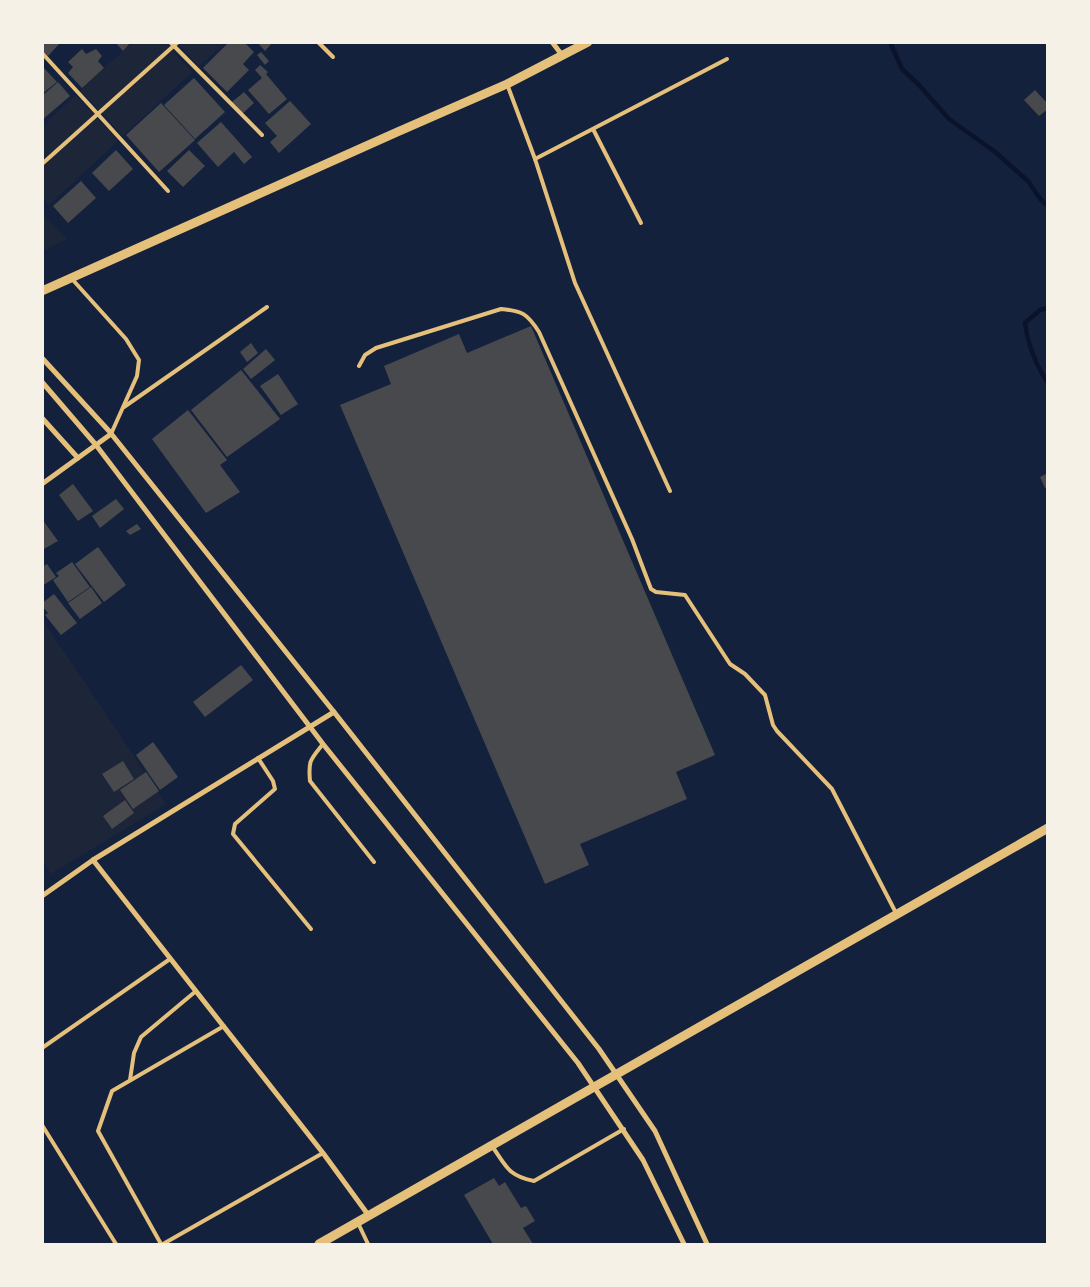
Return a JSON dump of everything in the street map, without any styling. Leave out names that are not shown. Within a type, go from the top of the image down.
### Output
[{"type":"street","points":[[552,42],[562,54]]},
{"type":"street","points":[[42,291],[507,84],[588,42]]},
{"type":"street","points":[[42,358],[111,434],[334,712],[593,1041],[655,1131],[707,1244]]},
{"type":"street","points":[[42,382],[96,445],[323,744],[578,1063],[644,1160],[684,1244]]},
{"type":"street","points":[[42,418],[78,458]]},
{"type":"street","points":[[42,484],[111,434]]},
{"type":"street","points":[[42,896],[93,860],[334,712]]},
{"type":"street","points":[[319,1244],[1048,828]]},
{"type":"street","points":[[93,860],[323,1153],[369,1216]]},
{"type":"lane","points":[[42,164],[172,44],[178,42]]},
{"type":"lane","points":[[318,42],[333,57]]},
{"type":"lane","points":[[172,44],[262,136]]},
{"type":"lane","points":[[42,53],[168,190]]},
{"type":"lane","points":[[535,159],[727,59]]},
{"type":"lane","points":[[507,84],[535,159],[575,284],[670,491]]},
{"type":"lane","points":[[593,129],[641,223]]},
{"type":"lane","points":[[72,279],[126,339],[139,360],[137,376],[111,434]]},
{"type":"lane","points":[[122,409],[267,307]]},
{"type":"lane","points":[[358,366],[365,355],[376,348],[501,309],[518,310],[531,319],[539,332],[632,539],[651,589],[656,592],[685,594],[730,664],[745,674],[766,695],[773,725],[832,789],[897,915]]},
{"type":"lane","points":[[323,744],[310,760],[310,781],[374,862]]},
{"type":"lane","points":[[258,758],[273,781],[275,789],[235,824],[233,834],[310,929]]},
{"type":"lane","points":[[42,1048],[170,959]]},
{"type":"lane","points":[[130,1080],[134,1053],[140,1037],[196,991]]},
{"type":"lane","points":[[224,1026],[112,1091],[98,1131],[162,1244],[323,1153]]},
{"type":"lane","points":[[42,1125],[116,1244]]},
{"type":"lane","points":[[492,1146],[510,1172],[520,1179],[534,1181],[624,1130]]},
{"type":"lane","points":[[358,1223],[368,1244]]},
{"type":"shaded area","points":[[132,43],[165,43],[192,72],[123,136],[80,90]]},
{"type":"shaded area","points":[[177,43],[226,43],[199,66]]},
{"type":"shaded area","points":[[76,95],[118,141],[49,205],[43,198],[43,126]]},
{"type":"shaded area","points":[[42,213],[67,239],[43,251],[42,250]]},
{"type":"shaded area","points":[[42,619],[166,804],[51,874],[42,860]]},
{"type":"building","points":[[42,42],[61,42],[48,56],[42,51]]},
{"type":"building","points":[[115,42],[131,42],[123,51]]},
{"type":"building","points":[[229,42],[244,42],[254,52],[243,64],[249,70],[227,92],[203,68]]},
{"type":"building","points":[[257,42],[273,42],[265,51]]},
{"type":"building","points":[[82,49],[86,54],[96,49],[102,56],[98,61],[104,68],[82,88],[68,73],[73,67],[68,62]]},
{"type":"building","points":[[261,52],[269,61],[265,65],[257,55]]},
{"type":"building","points":[[260,65],[268,72],[266,74],[287,99],[269,114],[248,90],[262,78],[255,70]]},
{"type":"building","points":[[42,66],[57,82],[42,94]]},
{"type":"building","points":[[194,78],[225,112],[195,139],[164,105]]},
{"type":"building","points":[[58,82],[70,96],[42,120],[42,96]]},
{"type":"building","points":[[1035,90],[1048,104],[1048,109],[1039,116],[1024,100]]},
{"type":"building","points":[[244,92],[254,103],[243,113],[232,102]]},
{"type":"building","points":[[290,101],[311,124],[279,153],[270,142],[277,136],[265,123]]},
{"type":"building","points":[[161,103],[195,140],[159,172],[126,135]]},
{"type":"building","points":[[221,122],[252,157],[244,164],[234,152],[218,167],[197,143]]},
{"type":"building","points":[[116,150],[133,169],[109,191],[92,173]]},
{"type":"building","points":[[189,150],[205,166],[183,187],[167,171]]},
{"type":"building","points":[[81,181],[96,198],[68,223],[53,206]]},
{"type":"building","points":[[531,326],[715,755],[676,772],[687,799],[580,844],[589,865],[545,884],[340,405],[391,384],[384,366],[459,334],[467,353]]},
{"type":"building","points":[[251,343],[258,353],[247,362],[240,352]]},
{"type":"building","points":[[266,349],[275,360],[251,379],[243,369]]},
{"type":"building","points":[[241,370],[280,419],[227,457],[191,410]]},
{"type":"building","points":[[278,374],[298,404],[281,415],[260,386]]},
{"type":"building","points":[[188,410],[227,460],[220,465],[240,492],[206,513],[152,439]]},
{"type":"building","points":[[1048,473],[1048,486],[1045,488],[1040,477]]},
{"type":"building","points":[[73,484],[93,511],[78,521],[59,495]]},
{"type":"building","points":[[116,499],[124,509],[100,528],[92,516]]},
{"type":"building","points":[[42,519],[58,541],[42,550]]},
{"type":"building","points":[[137,524],[141,529],[130,535],[126,531]]},
{"type":"building","points":[[98,547],[126,585],[104,602],[75,564]]},
{"type":"building","points":[[72,562],[90,587],[68,602],[53,580],[59,576],[56,573]]},
{"type":"building","points":[[47,564],[56,577],[42,586],[42,567]]},
{"type":"building","points":[[91,587],[102,603],[80,619],[68,603]]},
{"type":"building","points":[[54,594],[77,623],[61,635],[45,615],[48,613],[42,606],[42,603]]},
{"type":"building","points":[[241,665],[253,680],[205,717],[193,702]]},
{"type":"building","points":[[153,742],[178,777],[160,790],[136,755]]},
{"type":"building","points":[[123,761],[134,779],[114,792],[102,774]]},
{"type":"building","points":[[146,772],[159,791],[133,809],[120,790]]},
{"type":"building","points":[[125,800],[134,813],[112,829],[103,816]]},
{"type":"building","points":[[494,1178],[499,1186],[505,1182],[521,1208],[526,1206],[535,1221],[523,1228],[533,1244],[493,1244],[464,1195]]},
{"type":"waterway","points":[[890,42],[902,69],[949,119],[994,151],[1028,181],[1041,200],[1048,206]]},
{"type":"waterway","points":[[1048,308],[1040,310],[1025,323],[1033,354],[1039,369],[1048,383]]}]
